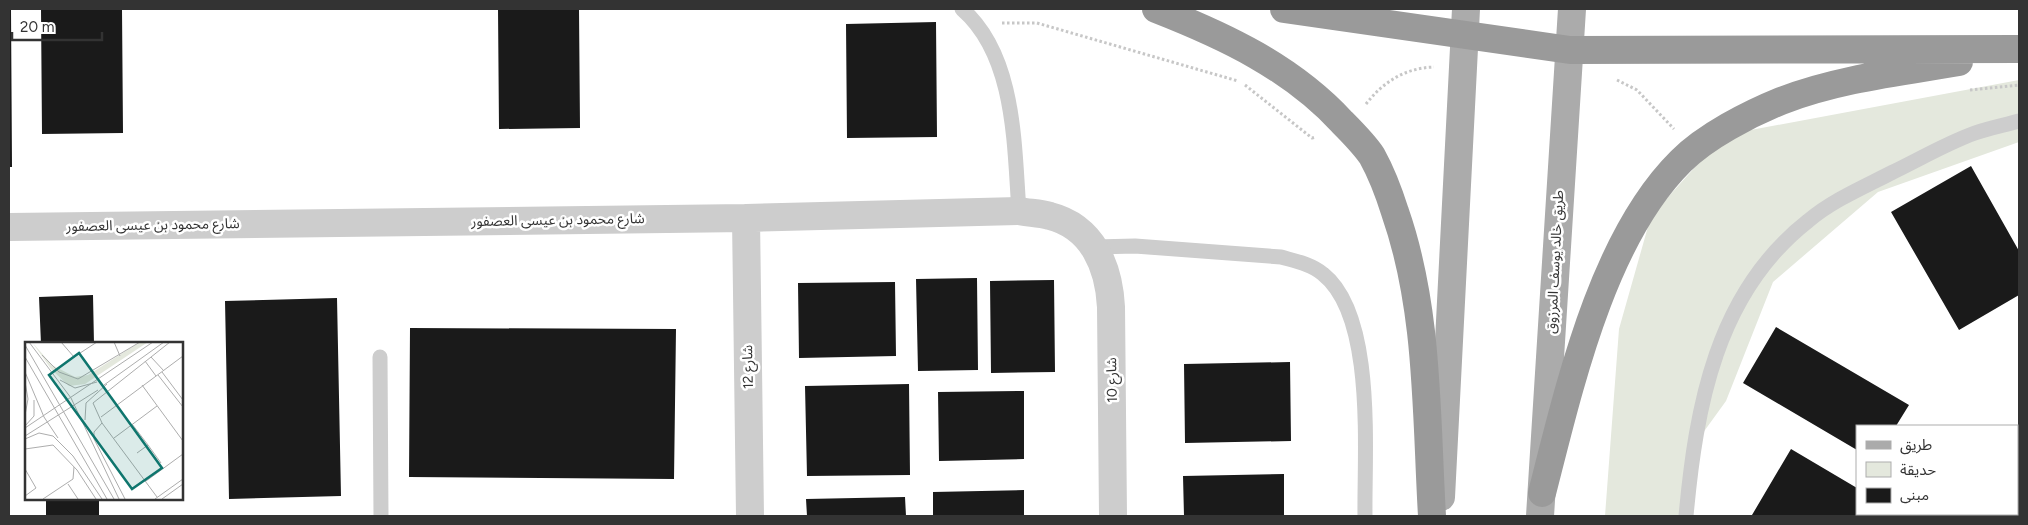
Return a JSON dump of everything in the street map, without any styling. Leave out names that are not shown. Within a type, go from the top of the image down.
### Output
[{"type":"highway","points":[[1156,9],[1237,45],[1277,67],[1326,104],[1371,156],[1386,187],[1410,262],[1417,296],[1432,516]]},
{"type":"highway","points":[[1284,9],[1570,50],[2019,50]]},
{"type":"highway","points":[[1541,505],[1578,358],[1622,243],[1658,188],[1681,161],[1694,150],[1744,118],[1789,98],[1882,75],[2019,50]]},
{"type":"main road","points":[[1440,516],[1466,9]]},
{"type":"main road","name":"طريق خالد يوسف المرزوق","points":[[1541,505],[1572,9]]},
{"type":"street","name":"شارع محمود بن عيسى العصفور","points":[[9,226],[746,218],[1019,211],[1050,216],[1067,222],[1083,234],[1095,247]]},
{"type":"street","name":"شارع 12","points":[[746,218],[750,516]]},
{"type":"street","name":"شارع 10","points":[[1095,247],[1105,268],[1110,289],[1113,516]]},
{"type":"lane","points":[[962,9],[987,42],[997,62],[1010,104],[1019,211]]},
{"type":"lane","points":[[1686,516],[1692,448],[1710,373],[1739,301],[1778,248],[1808,220],[1842,198],[1975,133],[2019,121]]},
{"type":"lane","points":[[1095,247],[1135,246],[1281,257],[1304,263],[1324,274],[1338,291],[1358,337],[1362,364],[1365,516]]},
{"type":"lane","points":[[380,356],[381,516]]},
{"type":"path","points":[[975,24],[1037,23],[1240,81],[1312,138],[1332,135],[1348,128],[1379,87],[1412,68],[1433,67],[1462,70]]},
{"type":"green space","points":[[2019,80],[2019,142],[1878,192],[1773,282],[1726,401],[1692,448],[1684,516],[1605,516],[1619,329],[1651,216],[1724,135]]},
{"type":"building","points":[[9,9],[11,9],[12,167],[9,167]]},
{"type":"building","points":[[41,9],[122,9],[123,133],[42,134]]},
{"type":"building","points":[[498,9],[579,9],[580,128],[499,129]]},
{"type":"building","points":[[936,22],[937,137],[847,138],[846,24]]},
{"type":"building","points":[[1971,166],[2019,251],[2019,295],[1959,330],[1891,212]]},
{"type":"building","points":[[977,278],[978,370],[918,371],[916,279]]},
{"type":"building","points":[[1054,280],[1055,372],[991,373],[990,281]]},
{"type":"building","points":[[895,282],[896,356],[799,358],[798,283]]},
{"type":"building","points":[[93,295],[94,342],[41,342],[39,297]]},
{"type":"building","points":[[337,298],[341,496],[229,499],[225,301]]},
{"type":"building","points":[[1776,327],[1909,405],[1897,425],[1856,425],[1856,449],[1743,383]]},
{"type":"building","points":[[410,328],[676,329],[674,479],[409,477]]},
{"type":"building","points":[[1290,362],[1291,441],[1185,443],[1184,364]]},
{"type":"building","points":[[909,384],[910,475],[807,476],[805,386]]},
{"type":"building","points":[[1024,391],[1024,459],[939,461],[938,392]]},
{"type":"building","points":[[1791,449],[1856,487],[1856,515],[1905,516],[1752,515]]},
{"type":"building","points":[[1284,474],[1284,516],[1184,516],[1183,476]]},
{"type":"building","points":[[1024,490],[1024,516],[933,516],[933,492]]},
{"type":"building","points":[[905,497],[906,516],[807,516],[806,499]]},
{"type":"building","points":[[46,500],[99,500],[99,515],[46,516]]}]
